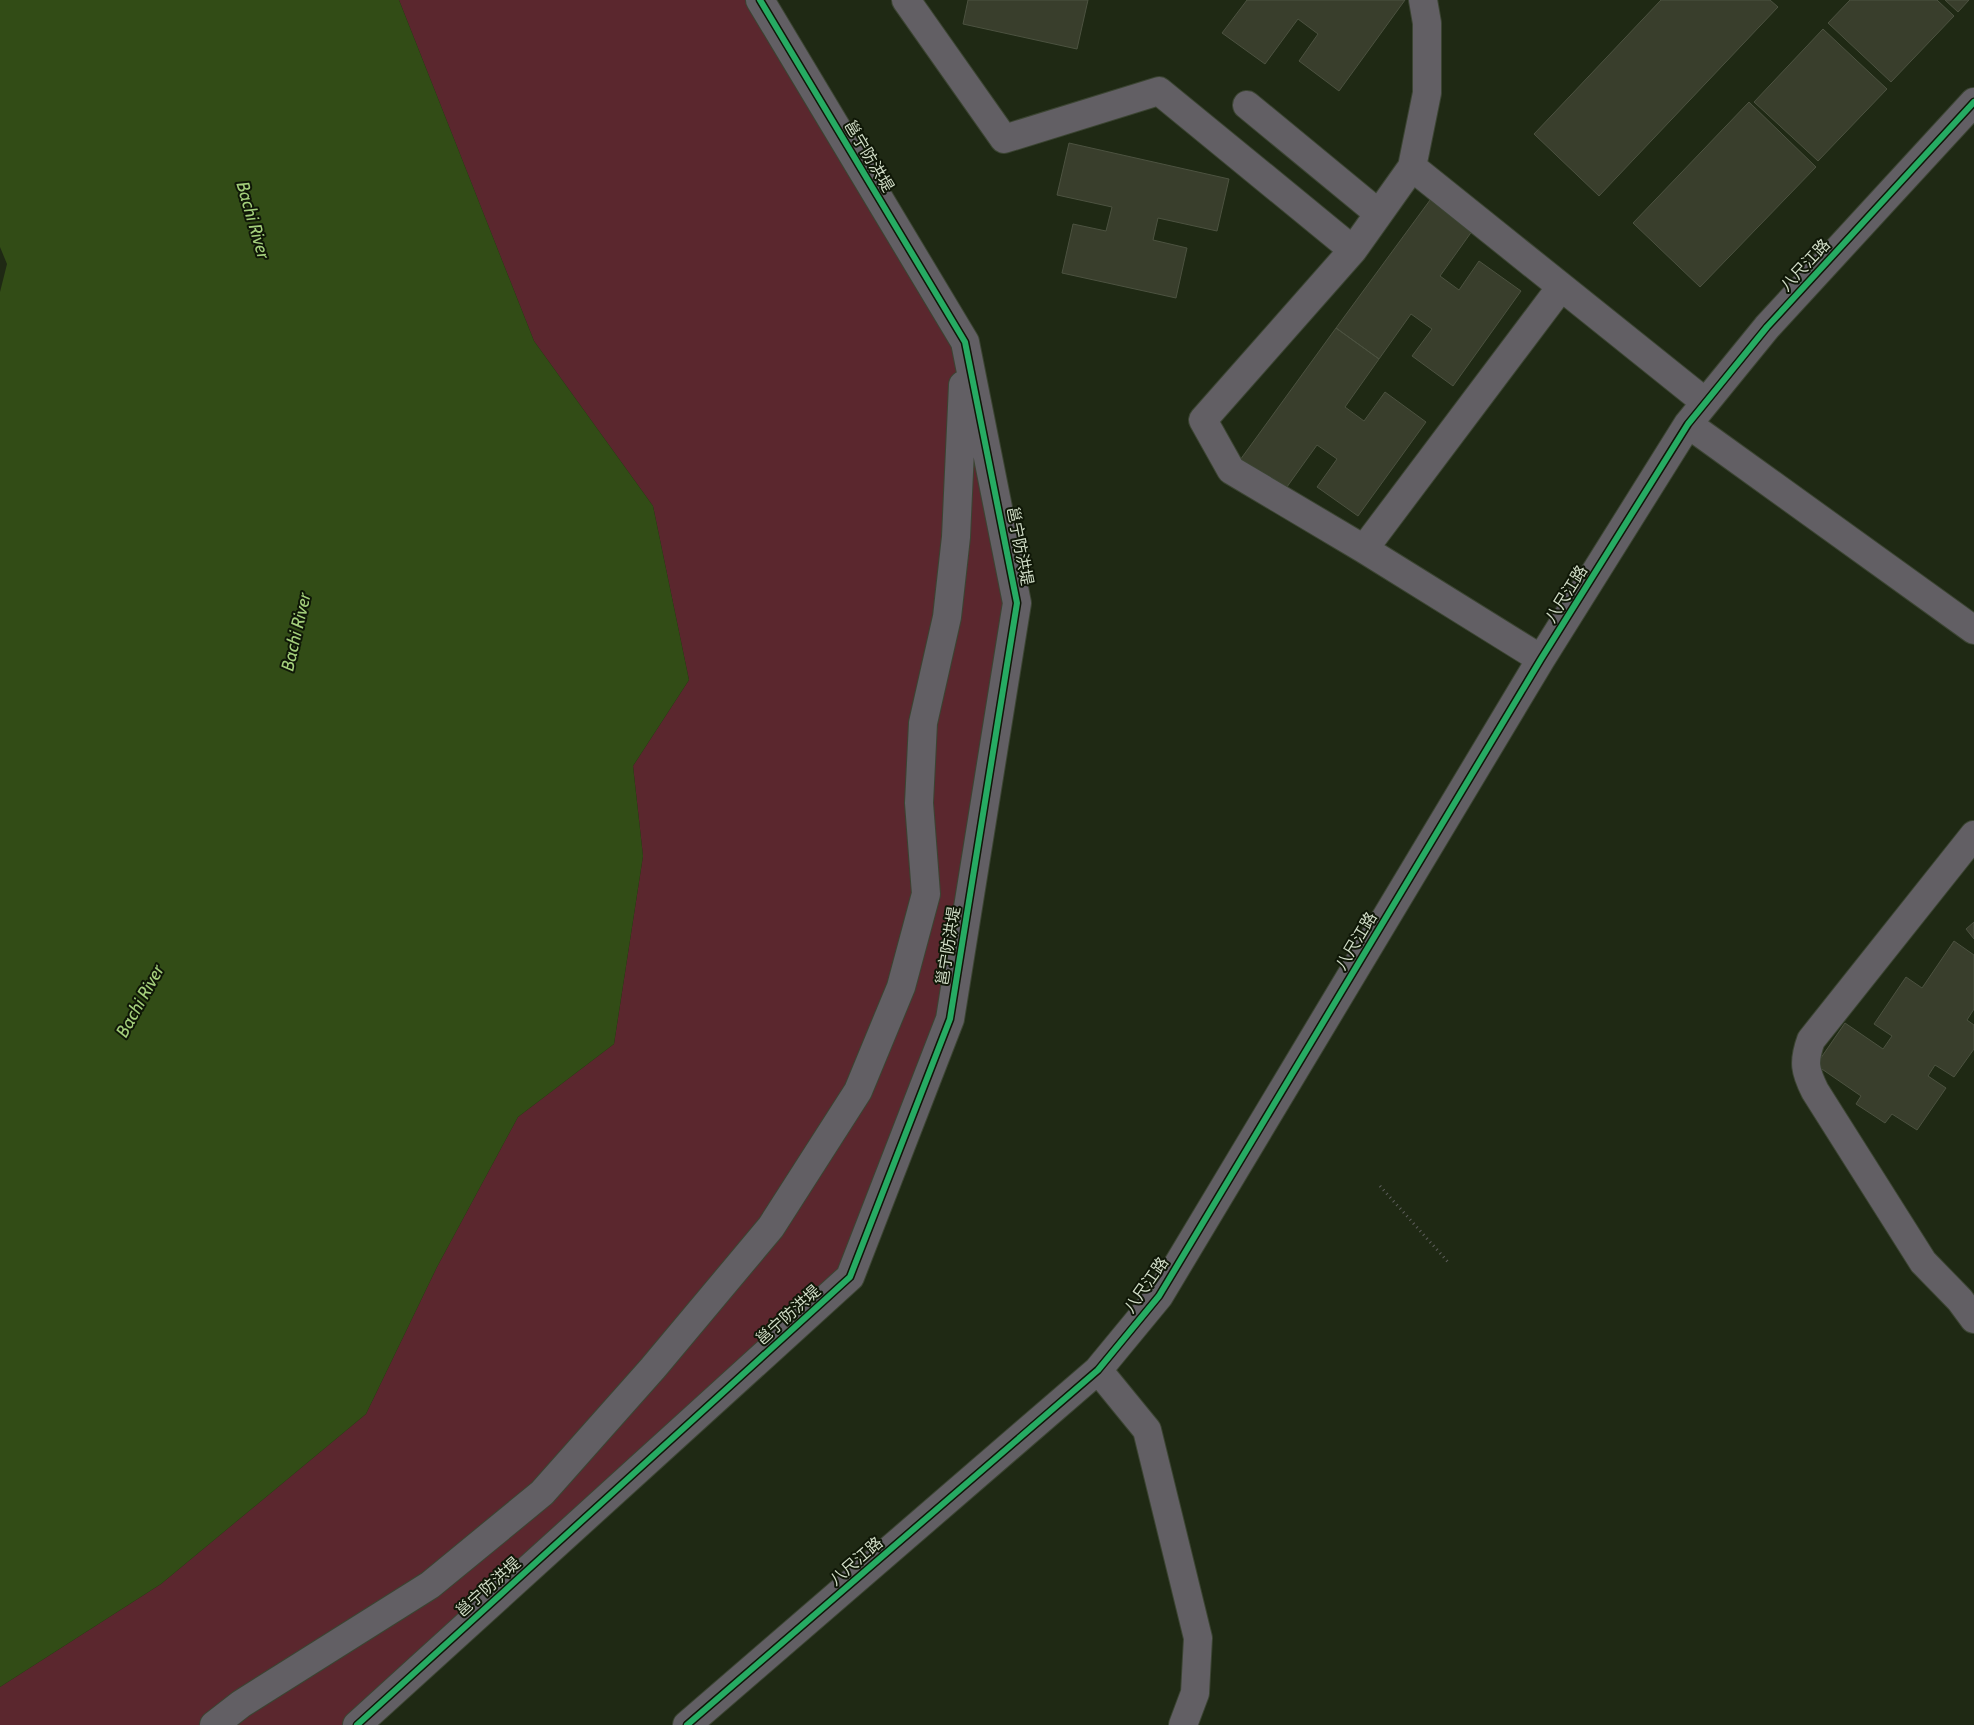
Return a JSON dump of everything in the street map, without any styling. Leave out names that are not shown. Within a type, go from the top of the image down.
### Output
[{"type":"street","name":"邕宁防洪堤","points":[[357,1725],[850,1277],[950,1019],[1017,603],[965,342],[760,0]]},
{"type":"street","points":[[906,0],[1004,140],[1159,91],[1353,250]]},
{"type":"street","points":[[1423,0],[1427,24],[1427,93],[1412,167],[1353,250],[1203,420],[1231,470],[1364,548],[1541,660]]},
{"type":"street","name":"八尺江路","points":[[688,1725],[1098,1370],[1158,1296],[1541,660],[1688,424],[1767,327],[1974,102]]},
{"type":"street","points":[[1247,105],[1378,213]]},
{"type":"street","points":[[1412,167],[1706,402]]},
{"type":"street","points":[[1364,548],[1562,287]]},
{"type":"street","points":[[214,1725],[241,1704],[430,1585],[542,1493],[653,1368],[771,1227],[858,1091],[901,987],[926,894],[919,803],[923,723],[947,617],[956,537],[965,342]]},
{"type":"street","points":[[1688,424],[1974,630]]},
{"type":"street","points":[[1974,835],[1811,1040],[1805,1057],[1806,1074],[1815,1091],[1923,1262],[1960,1300],[1974,1319]]},
{"type":"street","points":[[1098,1370],[1147,1430],[1198,1638],[1194,1693],[1182,1725]]},
{"type":"path","points":[[1380,1186],[1448,1262]]},
{"type":"shaded area","points":[[399,0],[760,0],[965,342],[1017,603],[950,1019],[850,1277],[357,1725],[0,1725],[0,1687],[161,1584],[366,1414],[437,1267],[518,1117],[614,1044],[643,856],[633,766],[689,680],[653,506],[534,341]]},
{"type":"water","name":"Bachi River","points":[[0,0],[399,0],[534,341],[653,506],[689,680],[633,766],[643,856],[614,1044],[518,1117],[437,1267],[366,1414],[161,1584],[0,1687],[0,292],[7,264],[0,247]]},
{"type":"building","points":[[968,0],[1088,0],[1077,49],[963,24]]},
{"type":"building","points":[[1247,0],[1405,0],[1339,91],[1299,61],[1318,34],[1298,19],[1265,64],[1222,33]]},
{"type":"building","points":[[1661,0],[1770,0],[1778,7],[1599,196],[1534,134]]},
{"type":"building","points":[[1850,0],[1937,0],[1954,16],[1891,82],[1828,23]]},
{"type":"building","points":[[1945,0],[1969,0],[1958,12]]},
{"type":"building","points":[[1823,29],[1887,89],[1818,161],[1754,102]]},
{"type":"building","points":[[1749,102],[1816,167],[1700,287],[1633,223]]},
{"type":"building","points":[[1069,143],[1229,179],[1217,231],[1158,218],[1153,240],[1187,248],[1176,298],[1062,273],[1073,224],[1106,231],[1112,207],[1057,195]]},
{"type":"building","points":[[1433,196],[1475,227],[1440,276],[1459,290],[1479,261],[1521,291],[1453,386],[1412,356],[1432,329],[1411,314],[1379,359],[1336,328]]},
{"type":"building","points":[[1336,328],[1379,359],[1345,407],[1364,421],[1385,392],[1426,422],[1358,516],[1317,487],[1337,459],[1317,445],[1284,491],[1240,460]]},
{"type":"building","points":[[1974,922],[1974,939],[1966,929]]},
{"type":"building","points":[[1954,941],[1974,955],[1974,1009],[1967,1020],[1974,1025],[1974,1049],[1954,1077],[1935,1065],[1928,1076],[1946,1088],[1917,1130],[1892,1114],[1885,1123],[1856,1104],[1861,1096],[1816,1065],[1845,1023],[1883,1049],[1892,1036],[1874,1024],[1906,977],[1922,988]]},
{"type":"cycle path","points":[[357,1725],[850,1277],[950,1019],[1017,603],[965,342],[760,0]]},
{"type":"cycle path","points":[[687,1725],[1098,1370],[1159,1296],[1541,659],[1688,424],[1767,327],[1974,102]]}]
